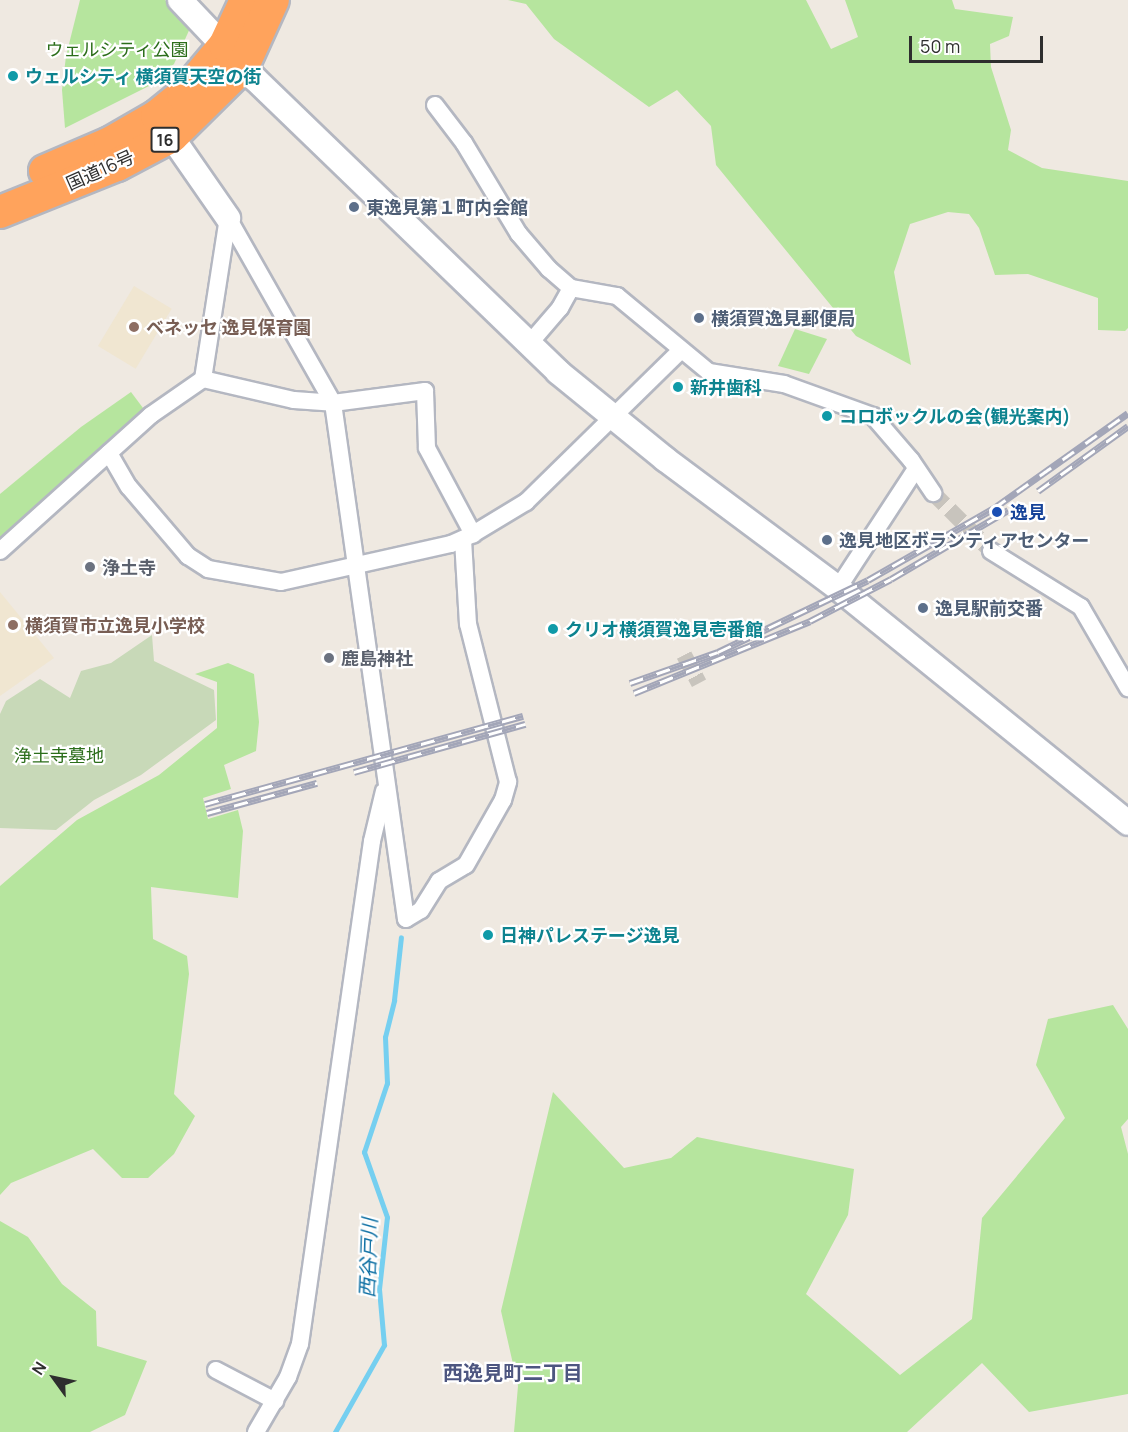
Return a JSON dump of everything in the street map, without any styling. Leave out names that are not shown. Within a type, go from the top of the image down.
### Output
[{"type":"highway","name":"国道16号","points":[[234,56],[246,0]]},
{"type":"highway","name":"国道16号","points":[[0,212],[117,165],[165,126],[209,68],[234,56],[273,0]]},
{"type":"highway","name":"国道16号","points":[[0,190],[110,143],[165,126]]},
{"type":"street","points":[[180,0],[234,56],[529,344],[665,459],[838,588],[1128,823]]},
{"type":"street","points":[[435,105],[464,143],[519,234],[549,269],[571,288],[617,296],[709,372],[784,384],[873,416],[933,493]]},
{"type":"street","points":[[165,126],[228,218],[333,404],[367,624],[385,784],[406,919],[421,910],[439,881],[466,865],[503,800],[508,782],[468,624],[468,537],[427,448],[425,391],[333,404],[294,400],[203,379]]},
{"type":"street","points":[[0,551],[151,415],[203,379],[228,218]]},
{"type":"street","points":[[529,344],[560,308],[571,288]]},
{"type":"street","points":[[109,453],[129,487],[181,548],[208,569],[281,582],[468,537],[526,502],[681,350]]},
{"type":"street","points":[[838,588],[916,469]]},
{"type":"street","points":[[991,551],[1081,607],[1128,688]]},
{"type":"street","points":[[256,1432],[274,1401],[300,1344],[372,841],[385,784]]},
{"type":"street","points":[[216,1370],[274,1401]]},
{"type":"shaded area","name":"ベネッセ 逸見保育園","points":[[134,286],[172,309],[136,369],[98,346]]},
{"type":"shaded area","name":"横須賀市立逸見小学校","points":[[0,592],[54,658],[0,696]]},
{"type":"green space","name":"ウェルシティ公園","points":[[80,0],[165,0],[191,26],[174,64],[151,85],[65,128],[62,90],[66,56]]},
{"type":"green space","points":[[508,0],[806,0],[831,49],[858,37],[845,0],[952,0],[955,9],[1013,17],[1009,36],[990,44],[991,67],[1011,130],[1008,150],[1042,168],[1128,181],[1128,328],[1125,331],[1098,330],[1098,298],[1028,274],[995,275],[979,228],[969,214],[948,212],[910,224],[894,272],[911,365],[856,336],[716,165],[711,126],[677,90],[649,107],[554,39],[526,4]]},
{"type":"green space","points":[[795,329],[827,339],[809,374],[778,366]]},
{"type":"green space","points":[[131,392],[146,412],[0,540],[0,494],[81,427]]},
{"type":"green space","name":"浄土寺墓地","points":[[152,635],[154,661],[214,690],[216,720],[141,775],[94,800],[56,830],[0,828],[0,714],[6,701],[40,679],[70,698],[81,671],[111,663]]},
{"type":"green space","points":[[228,663],[254,674],[259,722],[256,751],[224,765],[231,789],[203,798],[208,819],[238,810],[243,831],[238,898],[151,887],[153,939],[187,956],[189,974],[174,1094],[195,1116],[174,1154],[148,1178],[122,1178],[93,1149],[11,1183],[0,1195],[0,886],[77,820],[159,775],[217,728],[217,682],[195,674]]},
{"type":"green space","points":[[1113,1005],[1128,1029],[1128,1119],[1121,1127],[1128,1154],[1128,1394],[1029,1412],[982,1363],[907,1432],[514,1432],[518,1386],[501,1311],[553,1092],[624,1168],[671,1158],[697,1137],[854,1169],[848,1215],[806,1294],[900,1375],[972,1319],[982,1218],[1065,1118],[1036,1065],[1048,1019]]},
{"type":"green space","points":[[0,1221],[28,1237],[62,1284],[96,1311],[97,1346],[147,1361],[125,1415],[90,1432],[0,1432]]},
{"type":"waterway","name":"西谷戸川","points":[[335,1432],[384,1345],[379,1289],[387,1217],[364,1152],[387,1083],[385,1037],[394,1000],[401,937]]},
{"type":"tunnel","points":[[933,493],[991,551]]},
{"type":"tunnel","points":[[684,655],[699,683]]},
{"type":"railway","points":[[630,683],[718,652],[868,580],[994,508],[1128,413]]},
{"type":"railway","points":[[1038,491],[1128,426]]},
{"type":"railway","points":[[634,693],[810,621],[891,579],[1008,510]]},
{"type":"railway","points":[[205,804],[523,716]]},
{"type":"railway","points":[[354,772],[525,724]]},
{"type":"railway","points":[[207,813],[317,783]]},
{"type":"place","name":"ウェルシティ 横須賀天空の街","points":[[13,76]]},
{"type":"place","name":"東逸見第１町内会館","points":[[354,207]]},
{"type":"place","name":"横須賀逸見郵便局","points":[[699,318]]},
{"type":"place","name":"ベネッセ 逸見保育園","points":[[134,327]]},
{"type":"place","name":"新井歯科","points":[[678,387]]},
{"type":"place","name":"コロボックルの会(観光案内)","points":[[827,416]]},
{"type":"place","name":"逸見","points":[[997,512]]},
{"type":"place","name":"逸見地区ボランティアセンター","points":[[827,540]]},
{"type":"place","name":"浄土寺","points":[[90,567]]},
{"type":"place","name":"逸見駅前交番","points":[[923,608]]},
{"type":"place","name":"横須賀市立逸見小学校","points":[[13,625]]},
{"type":"place","name":"クリオ横須賀逸見壱番館","points":[[553,629]]},
{"type":"place","name":"鹿島神社","points":[[329,658]]},
{"type":"place","name":"日神パレステージ逸見","points":[[488,935]]},
{"type":"district","name":"西逸見町二丁目","points":[[513,1372]]}]
